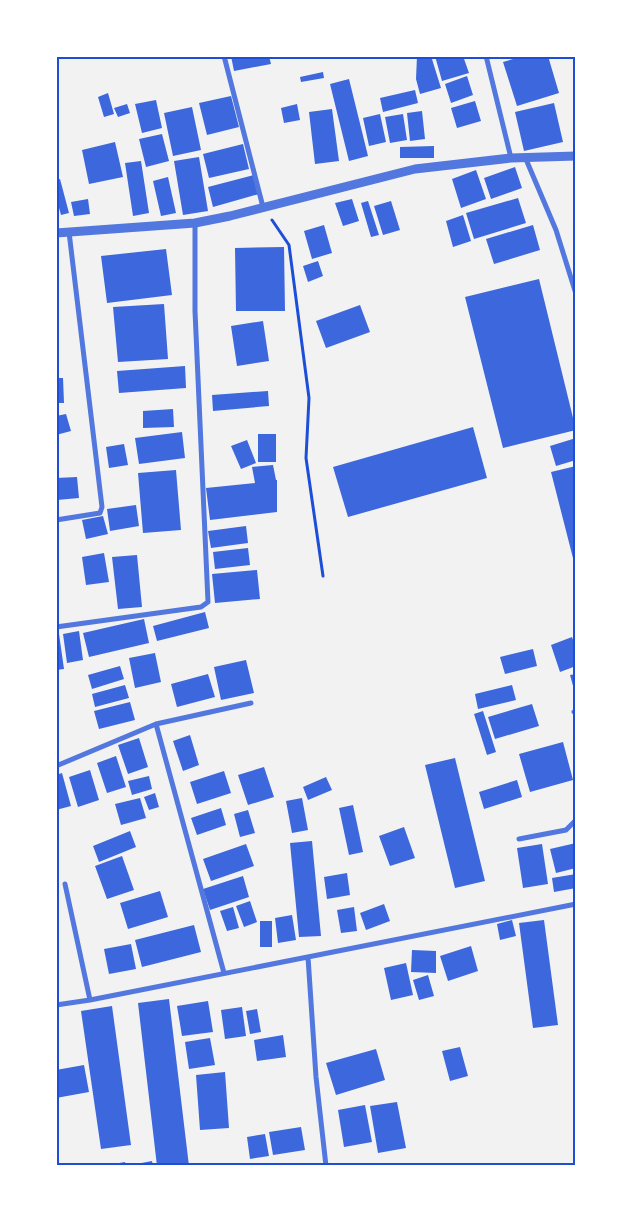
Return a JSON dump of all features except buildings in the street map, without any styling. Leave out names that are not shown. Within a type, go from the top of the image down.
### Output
[{"type":"street","points":[[224,56],[263,206]]},
{"type":"street","points":[[486,56],[511,158]]},
{"type":"street","points":[[56,233],[195,223],[414,168],[511,158],[576,156]]},
{"type":"street","points":[[525,157],[556,230],[576,294]]},
{"type":"street","points":[[56,627],[200,607],[208,602],[195,311],[195,223]]},
{"type":"street","points":[[56,520],[100,513],[102,507],[70,232]]},
{"type":"street","points":[[56,766],[156,724],[251,703]]},
{"type":"street","points":[[156,724],[224,973]]},
{"type":"street","points":[[519,839],[566,830],[576,820]]},
{"type":"street","points":[[65,884],[90,1000]]},
{"type":"street","points":[[56,1005],[90,1000],[576,904]]},
{"type":"street","points":[[308,957],[316,1078],[326,1166]]},
{"type":"path","points":[[263,206],[289,245],[309,398],[306,458],[323,576]]}]
